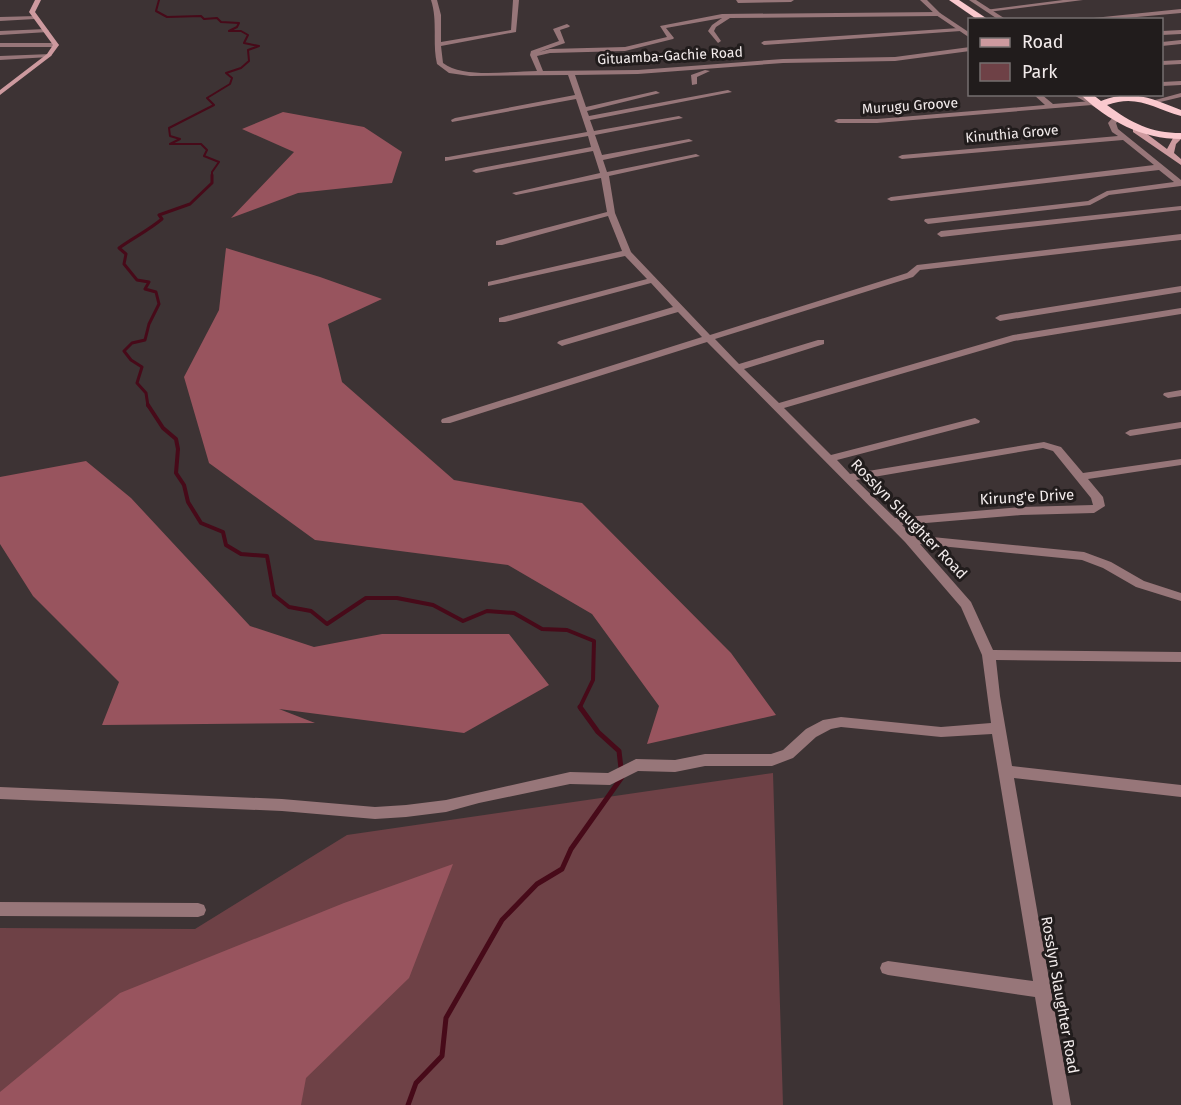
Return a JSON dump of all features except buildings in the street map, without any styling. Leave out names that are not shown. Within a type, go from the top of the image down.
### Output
[{"type":"highway","points":[[941,0],[969,18]]},
{"type":"highway","points":[[953,0],[982,18]]},
{"type":"highway","points":[[1096,103],[1135,96],[1181,113]]},
{"type":"highway","points":[[1096,103],[1136,130],[1158,136],[1181,136]]},
{"type":"main road","points":[[0,93],[49,56],[56,45],[34,17],[33,12],[38,0]]},
{"type":"main road","points":[[1136,130],[1181,163]]},
{"type":"main road","points":[[1171,156],[1172,144],[1181,136]]},
{"type":"street","name":"Gituamba-Gachie Road","points":[[434,0],[439,10],[437,45],[440,64],[451,72],[470,75],[639,72],[783,61],[895,58],[968,49]]},
{"type":"street","points":[[437,45],[514,31],[516,0]]},
{"type":"street","points":[[738,1],[791,0]]},
{"type":"street","points":[[923,0],[968,35]]},
{"type":"street","points":[[972,0],[1001,18]]},
{"type":"street","points":[[988,10],[1080,0]]},
{"type":"street","points":[[1100,18],[1181,11]]},
{"type":"street","points":[[533,55],[550,51],[625,49],[672,38],[662,29],[665,25],[730,16],[938,14]]},
{"type":"street","points":[[718,41],[711,31],[714,26],[730,16]]},
{"type":"street","points":[[0,19],[34,17]]},
{"type":"street","points":[[533,55],[536,49],[563,42],[556,29],[567,26]]},
{"type":"street","points":[[764,43],[959,30]]},
{"type":"street","points":[[0,33],[46,31]]},
{"type":"street","points":[[1163,33],[1181,32]]},
{"type":"street","points":[[1163,44],[1181,42]]},
{"type":"street","points":[[0,45],[56,45]]},
{"type":"street","points":[[533,55],[542,74]]},
{"type":"street","points":[[0,58],[49,56]]},
{"type":"street","points":[[1163,63],[1181,62]]},
{"type":"street","points":[[694,84],[692,77],[705,72],[706,67]]},
{"type":"street","name":"Rosslyn Slaughter Road","points":[[571,73],[605,177],[611,213],[627,253],[708,338],[909,539],[967,605],[989,655],[1062,1105]]},
{"type":"street","points":[[1163,84],[1181,83]]},
{"type":"street","points":[[585,114],[728,92]]},
{"type":"street","points":[[585,114],[656,93]]},
{"type":"street","points":[[1163,93],[1179,97]]},
{"type":"street","points":[[455,120],[578,96]]},
{"type":"street","points":[[1038,96],[1051,106]]},
{"type":"street","points":[[1080,96],[1096,103]]},
{"type":"street","points":[[1152,102],[1179,97]]},
{"type":"street","name":"Murugu Groove","points":[[838,121],[877,121],[1096,103]]},
{"type":"street","points":[[448,159],[679,118]]},
{"type":"street","points":[[1118,118],[1112,126],[1181,184]]},
{"type":"street","name":"Kinuthia Grove","points":[[902,157],[1124,138]]},
{"type":"street","points":[[476,171],[689,141]]},
{"type":"street","points":[[516,193],[605,177],[696,156]]},
{"type":"street","points":[[891,199],[1160,167]]},
{"type":"street","points":[[928,221],[1090,203],[1107,194],[1181,184]]},
{"type":"street","points":[[941,234],[1181,208]]},
{"type":"street","points":[[499,243],[611,213]]},
{"type":"street","points":[[446,421],[910,275],[917,268],[1181,237]]},
{"type":"street","points":[[491,284],[627,253]]},
{"type":"street","points":[[502,320],[653,280]]},
{"type":"street","points":[[1000,318],[1181,289]]},
{"type":"street","points":[[562,343],[680,308]]},
{"type":"street","points":[[778,407],[1013,338],[1181,311]]},
{"type":"street","points":[[739,367],[821,342]]},
{"type":"street","points":[[1168,395],[1181,393]]},
{"type":"street","points":[[829,459],[975,421]]},
{"type":"street","points":[[1130,433],[1181,425]]},
{"type":"street","points":[[847,478],[1013,448],[1044,445],[1057,449],[1080,477]]},
{"type":"street","name":"Kirung'e Drive","points":[[1080,477],[1181,462]]},
{"type":"street","name":"Kirung'e Drive","points":[[890,522],[1021,511],[1094,509],[1099,506],[1097,497],[1080,477]]},
{"type":"street","points":[[909,539],[985,544],[1084,556],[1107,565],[1140,584],[1181,597]]},
{"type":"street","points":[[989,655],[1181,657]]},
{"type":"street","points":[[0,793],[282,806],[375,813],[406,811],[446,806],[479,796],[570,778],[610,779],[636,765],[675,766],[705,760],[772,760],[788,754],[811,733],[828,724],[841,722],[956,732],[981,732],[999,727]]},
{"type":"street","points":[[1006,771],[1181,791]]},
{"type":"street","points":[[0,909],[198,910]]},
{"type":"street","points":[[888,968],[1042,990]]},
{"type":"green space","points":[[773,773],[783,1105],[0,1105],[0,928],[195,929],[347,835]]},
{"type":"shaded area","points":[[283,112],[364,127],[402,152],[392,183],[298,193],[231,218],[294,152],[242,129]]},
{"type":"shaded area","points":[[226,248],[382,299],[328,324],[342,382],[454,480],[582,503],[731,653],[776,715],[647,744],[659,706],[592,614],[508,565],[315,540],[209,463],[184,377],[219,310]]},
{"type":"shaded area","points":[[86,461],[131,498],[250,626],[314,647],[382,634],[509,634],[549,685],[464,733],[279,709],[315,723],[102,725],[119,682],[33,596],[0,544],[0,477]]},
{"type":"shaded area","points":[[453,864],[409,978],[306,1078],[301,1105],[0,1105],[0,1092],[120,993],[344,903]]},
{"type":"waterway","points":[[148,406],[146,393],[137,383],[142,367],[131,360],[124,351],[132,343],[145,340],[149,324],[159,304],[156,292],[145,289],[149,282],[137,280],[124,264],[126,254],[119,248],[162,219],[159,215],[190,204],[212,183],[212,172],[219,162],[204,156],[207,150],[201,144],[170,144],[180,139],[170,136],[169,128],[214,105],[207,98],[230,84],[232,78],[226,73],[241,68],[249,61],[248,50],[259,46],[244,43],[248,35],[241,31],[229,31],[237,27],[239,23],[221,22],[217,18],[204,19],[201,16],[167,17],[156,11],[159,0]]},
{"type":"waterway","points":[[148,405],[163,428],[176,439],[178,449],[176,473],[184,485],[188,502],[201,523],[223,532],[226,545],[241,554],[267,556],[274,595],[289,607],[311,611],[327,624],[366,598],[397,598],[433,605],[463,621],[487,611],[514,613],[542,629],[567,630],[594,641],[593,680],[580,707]]},
{"type":"waterway","points":[[408,1105],[416,1083],[442,1056],[446,1018],[502,920],[537,884],[562,869],[571,849],[622,777],[619,751],[598,732],[580,707]]}]
